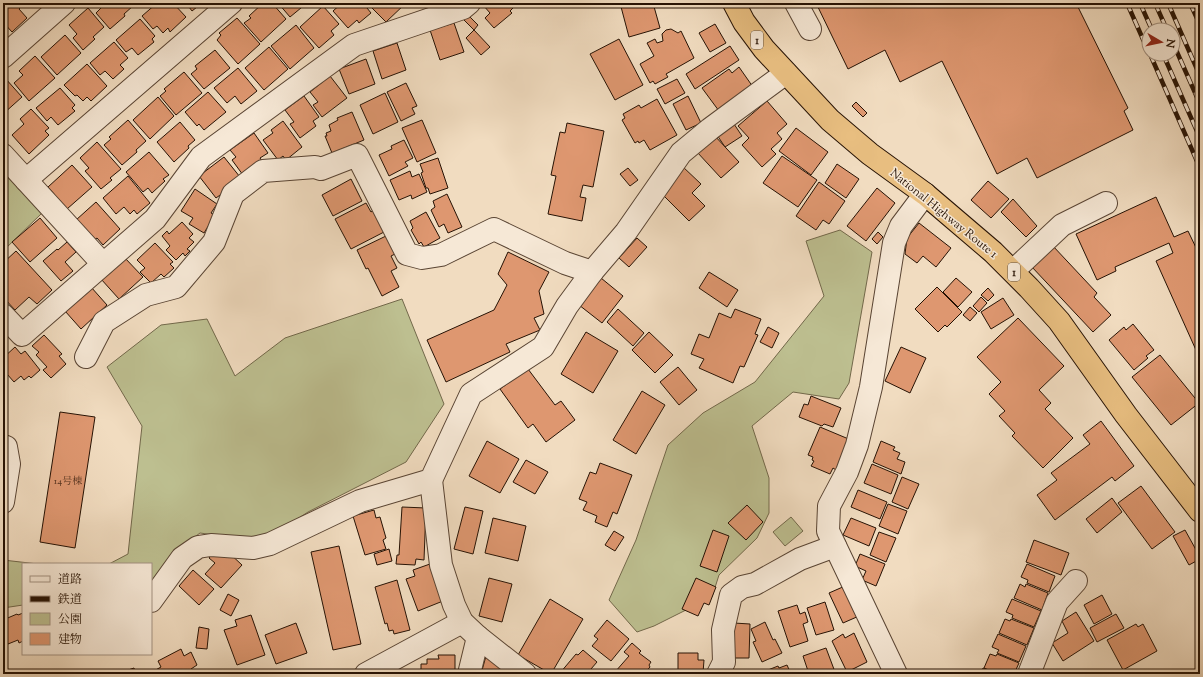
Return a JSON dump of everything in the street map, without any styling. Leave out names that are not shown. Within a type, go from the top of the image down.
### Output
[{"type":"highway","name":"National Highway Route 1","points":[[734,3],[744,22],[764,49],[836,125],[870,154],[925,194],[993,252],[1013,271],[1059,321],[1126,415],[1200,511]]},
{"type":"street","points":[[3,57],[64,3]]},
{"type":"street","points":[[26,180],[231,3]]},
{"type":"street","points":[[796,3],[810,29]]},
{"type":"street","points":[[3,315],[22,335],[155,219],[201,157],[354,45],[453,6]]},
{"type":"street","points":[[526,674],[478,637],[462,622],[454,605],[441,565],[431,480],[471,394],[543,347],[567,306],[592,272],[626,232],[681,154],[710,129],[786,73]]},
{"type":"street","points":[[3,155],[103,264]]},
{"type":"street","points":[[86,357],[104,322],[146,295],[176,287],[214,242],[233,194],[263,171],[314,167],[322,169],[357,155],[407,254],[422,258],[441,255],[494,229],[565,263],[592,272]]},
{"type":"street","points":[[895,674],[828,531],[830,506],[847,472],[857,445],[871,387],[894,243],[901,226],[925,194]]},
{"type":"street","points":[[1013,271],[1062,225],[1106,203]]},
{"type":"street","points":[[3,446],[6,447],[9,464],[3,502]]},
{"type":"street","points":[[152,600],[182,558],[198,547],[211,545],[253,548],[270,544],[360,501],[431,480]]},
{"type":"street","points":[[718,674],[724,662],[723,630],[732,596],[742,587],[755,584],[800,558],[835,546]]},
{"type":"street","points":[[1029,674],[1057,602],[1076,582]]},
{"type":"street","points":[[366,674],[462,622]]},
{"type":"street","points":[[468,674],[478,637]]},
{"type":"green space","points":[[3,169],[42,213],[3,251]]},
{"type":"green space","points":[[840,230],[872,252],[849,383],[839,399],[793,392],[752,426],[769,478],[769,513],[757,538],[719,575],[712,597],[654,626],[637,632],[609,600],[636,540],[668,445],[703,413],[755,382],[824,296],[806,241]]},
{"type":"green space","points":[[402,299],[444,404],[406,462],[308,512],[276,533],[251,540],[200,533],[177,550],[152,585],[152,563],[111,563],[128,554],[142,426],[107,367],[161,325],[207,319],[235,376],[285,338]]},
{"type":"green space","points":[[791,517],[803,531],[785,546],[773,532]]},
{"type":"green space","points":[[3,560],[29,563],[22,563],[22,605],[3,608]]},
{"type":"building","points":[[3,3],[21,3],[23,5],[19,9],[27,18],[12,32],[3,22]]},
{"type":"building","points":[[102,3],[131,3],[133,6],[124,14],[125,16],[110,29],[96,13],[104,5]]},
{"type":"building","points":[[157,3],[173,3],[186,17],[170,32],[168,28],[163,33],[157,26],[153,29],[142,16]]},
{"type":"building","points":[[186,3],[202,3],[192,11]]},
{"type":"building","points":[[263,3],[272,3],[286,19],[261,42],[244,23],[251,18],[249,16]]},
{"type":"building","points":[[278,3],[307,3],[290,17]]},
{"type":"building","points":[[342,3],[363,3],[371,13],[359,23],[357,20],[348,28],[333,11]]},
{"type":"building","points":[[371,3],[406,3],[386,22],[369,5]]},
{"type":"building","points":[[485,3],[513,3],[515,6],[510,11],[512,13],[494,28],[485,18],[490,13],[483,5]]},
{"type":"building","points":[[620,3],[653,3],[660,28],[629,37]]},
{"type":"building","points":[[816,3],[1076,3],[1128,108],[1124,111],[1133,130],[1037,178],[1027,158],[997,174],[942,61],[900,82],[885,50],[848,69]]},
{"type":"building","points":[[323,6],[339,24],[331,31],[334,35],[319,48],[300,27]]},
{"type":"building","points":[[88,8],[104,27],[93,37],[95,39],[83,50],[73,38],[77,34],[69,25]]},
{"type":"building","points":[[468,15],[478,25],[474,30],[464,20]]},
{"type":"building","points":[[237,18],[260,44],[238,64],[217,40],[221,35],[219,33]]},
{"type":"building","points":[[140,19],[155,36],[152,39],[154,42],[138,55],[132,48],[126,52],[116,40]]},
{"type":"building","points":[[454,23],[464,52],[440,60],[430,30]]},
{"type":"building","points":[[715,24],[726,43],[710,52],[699,33]]},
{"type":"building","points":[[296,25],[314,48],[290,69],[271,46]]},
{"type":"building","points":[[671,29],[678,33],[681,31],[694,58],[666,74],[668,77],[655,84],[653,81],[650,83],[640,64],[654,56],[647,43],[655,39],[657,43],[663,41],[662,34],[666,30]]},
{"type":"building","points":[[474,30],[490,47],[481,55],[466,38]]},
{"type":"building","points":[[65,35],[81,53],[57,75],[41,57]]},
{"type":"building","points":[[619,39],[643,85],[615,100],[590,54]]},
{"type":"building","points":[[114,42],[128,58],[120,65],[124,69],[113,79],[105,71],[100,75],[90,63]]},
{"type":"building","points":[[397,43],[406,70],[382,79],[373,51]]},
{"type":"building","points":[[730,46],[739,60],[695,89],[686,74]]},
{"type":"building","points":[[269,47],[288,69],[264,90],[245,68]]},
{"type":"building","points":[[215,50],[230,68],[204,89],[191,74],[197,69],[195,66]]},
{"type":"building","points":[[35,56],[55,78],[29,101],[14,83],[23,75],[19,71]]},
{"type":"building","points":[[366,59],[375,84],[349,94],[339,69]]},
{"type":"building","points":[[87,64],[107,86],[91,101],[87,97],[83,101],[77,95],[75,96],[64,85]]},
{"type":"building","points":[[739,67],[753,87],[719,111],[702,88],[729,69],[732,73]]},
{"type":"building","points":[[238,68],[257,91],[241,104],[235,96],[227,103],[214,88]]},
{"type":"building","points":[[184,72],[202,93],[176,115],[160,96],[166,91],[164,89]]},
{"type":"building","points":[[330,76],[347,98],[322,117],[313,105],[318,102],[310,92]]},
{"type":"building","points":[[5,78],[22,97],[3,114],[3,80]]},
{"type":"building","points":[[677,79],[685,93],[665,104],[657,89]]},
{"type":"building","points":[[406,83],[417,106],[412,108],[415,114],[401,121],[387,92]]},
{"type":"building","points":[[60,88],[75,105],[72,108],[75,111],[58,125],[51,117],[47,121],[36,108]]},
{"type":"building","points":[[208,92],[226,112],[204,130],[199,124],[197,126],[185,112]]},
{"type":"building","points":[[385,93],[398,122],[373,134],[360,105]]},
{"type":"building","points":[[304,96],[319,117],[313,121],[316,126],[300,138],[290,124],[294,122],[285,110]]},
{"type":"building","points":[[688,96],[701,123],[686,130],[673,104]]},
{"type":"building","points":[[158,97],[174,116],[150,139],[133,120]]},
{"type":"building","points":[[657,99],[677,135],[650,150],[644,140],[639,143],[638,141],[635,143],[622,120],[625,118],[623,114],[639,105],[641,108]]},
{"type":"building","points":[[767,101],[787,124],[777,133],[782,139],[771,149],[776,154],[762,167],[742,145],[749,138],[738,126]]},
{"type":"building","points":[[856,102],[867,113],[863,117],[852,106]]},
{"type":"building","points":[[31,109],[49,128],[45,131],[49,135],[29,154],[12,135],[24,124],[20,119]]},
{"type":"building","points":[[352,112],[364,140],[332,153],[325,136],[327,136],[326,133],[331,131],[329,125],[338,120],[337,118]]},
{"type":"building","points":[[128,120],[146,141],[136,150],[137,152],[122,165],[104,145],[111,139],[109,137]]},
{"type":"building","points":[[422,120],[436,153],[417,162],[402,128]]},
{"type":"building","points":[[283,121],[302,147],[286,160],[283,156],[278,160],[263,140],[273,133],[271,130]]},
{"type":"building","points":[[180,122],[195,140],[174,162],[157,142]]},
{"type":"building","points":[[567,123],[604,131],[593,187],[583,185],[580,197],[586,198],[582,221],[548,214],[556,176],[551,175],[560,132],[565,133]]},
{"type":"building","points":[[734,124],[742,136],[725,147],[717,135]]},
{"type":"building","points":[[796,128],[828,152],[811,175],[779,151]]},
{"type":"building","points":[[254,133],[268,153],[260,158],[262,161],[243,175],[232,160],[236,157],[230,150]]},
{"type":"building","points":[[714,135],[739,162],[721,178],[697,152]]},
{"type":"building","points":[[404,140],[413,158],[405,162],[408,166],[389,176],[379,155],[392,149],[391,146]]},
{"type":"building","points":[[97,142],[121,169],[110,178],[112,180],[101,189],[85,171],[89,168],[80,158]]},
{"type":"building","points":[[149,152],[169,175],[163,179],[165,181],[152,193],[148,188],[143,192],[126,172]]},
{"type":"building","points":[[782,156],[817,180],[798,207],[763,183]]},
{"type":"building","points":[[224,157],[240,177],[227,190],[216,198],[199,176]]},
{"type":"building","points":[[438,158],[448,188],[430,194],[428,188],[426,188],[421,173],[423,172],[420,164]]},
{"type":"building","points":[[837,164],[859,179],[846,198],[825,183]]},
{"type":"building","points":[[72,165],[92,187],[67,209],[48,187]]},
{"type":"building","points":[[682,166],[701,184],[692,193],[705,206],[689,221],[664,196]]},
{"type":"building","points":[[628,168],[638,180],[630,186],[620,174]]},
{"type":"building","points":[[410,171],[412,177],[419,174],[427,192],[412,199],[411,195],[399,200],[390,180]]},
{"type":"building","points":[[128,176],[150,203],[137,214],[134,210],[130,214],[124,207],[116,214],[103,198]]},
{"type":"building","points":[[351,179],[362,201],[333,216],[322,195]]},
{"type":"building","points":[[988,181],[1009,199],[991,218],[971,200]]},
{"type":"building","points":[[819,182],[845,201],[829,224],[823,220],[816,230],[796,216]]},
{"type":"building","points":[[877,188],[895,203],[866,241],[847,226]]},
{"type":"building","points":[[195,189],[217,204],[211,213],[215,215],[204,233],[189,224],[193,218],[181,211]]},
{"type":"building","points":[[447,194],[462,227],[448,233],[444,224],[439,227],[431,210],[435,207],[433,201]]},
{"type":"building","points":[[1156,197],[1174,237],[1188,231],[1200,256],[1200,359],[1156,261],[1173,253],[1169,243],[1115,267],[1116,271],[1097,280],[1076,234]]},
{"type":"building","points":[[1013,199],[1037,226],[1026,237],[1001,212]]},
{"type":"building","points":[[96,202],[120,229],[103,245],[97,238],[94,240],[76,220]]},
{"type":"building","points":[[366,203],[371,212],[375,209],[386,231],[351,249],[335,219]]},
{"type":"building","points":[[426,212],[440,238],[424,247],[421,242],[419,244],[411,230],[413,228],[410,221]]},
{"type":"building","points":[[40,218],[57,238],[30,262],[12,242]]},
{"type":"building","points":[[182,222],[193,234],[189,238],[194,242],[187,249],[190,251],[185,256],[183,253],[176,260],[166,250],[170,246],[162,236],[167,231],[169,234]]},
{"type":"building","points":[[919,223],[951,248],[936,267],[923,256],[917,263],[905,254],[907,238]]},
{"type":"building","points":[[878,232],[883,237],[877,244],[872,239]]},
{"type":"building","points":[[386,236],[395,254],[391,256],[397,268],[391,271],[399,287],[382,296],[357,250]]},
{"type":"building","points":[[637,238],[647,247],[629,267],[619,258]]},
{"type":"building","points":[[67,242],[76,252],[65,262],[73,271],[61,281],[43,261]]},
{"type":"building","points":[[155,243],[173,262],[170,264],[174,268],[164,277],[161,274],[151,283],[140,272],[145,268],[137,260]]},
{"type":"building","points":[[1052,245],[1097,293],[1094,297],[1111,315],[1093,332],[1031,266]]},
{"type":"building","points":[[16,251],[52,290],[37,304],[29,297],[15,310],[3,297],[3,263]]},
{"type":"building","points":[[508,252],[549,272],[539,291],[544,314],[534,318],[540,330],[506,344],[510,352],[446,382],[427,340],[494,310],[507,285],[498,274]]},
{"type":"building","points":[[124,257],[143,277],[119,299],[101,279]]},
{"type":"building","points":[[709,272],[738,290],[727,307],[699,288]]},
{"type":"building","points":[[601,278],[623,296],[602,323],[579,305]]},
{"type":"building","points":[[956,278],[972,292],[958,307],[943,292]]},
{"type":"building","points":[[91,287],[107,305],[81,329],[65,311]]},
{"type":"building","points":[[937,287],[962,312],[947,327],[945,325],[938,332],[915,309]]},
{"type":"building","points":[[988,288],[994,295],[988,301],[981,295]]},
{"type":"building","points":[[981,297],[987,303],[979,312],[973,306]]},
{"type":"building","points":[[1003,298],[1014,315],[991,329],[981,312]]},
{"type":"building","points":[[970,307],[977,313],[970,321],[963,315]]},
{"type":"building","points":[[618,309],[644,333],[633,346],[607,322]]},
{"type":"building","points":[[735,309],[761,319],[755,334],[758,335],[744,367],[740,366],[733,383],[699,368],[704,359],[691,354],[699,334],[709,338],[719,313],[731,318]]},
{"type":"building","points":[[1018,318],[1064,366],[1039,390],[1051,403],[1045,409],[1073,438],[1043,468],[1012,436],[1015,433],[999,416],[1005,411],[989,394],[1001,382],[977,357]]},
{"type":"building","points":[[1133,324],[1154,350],[1146,356],[1148,358],[1134,370],[1109,340],[1124,327],[1126,330]]},
{"type":"building","points":[[768,327],[779,333],[772,348],[760,342]]},
{"type":"building","points":[[586,332],[618,351],[593,393],[561,374]]},
{"type":"building","points":[[649,332],[673,355],[655,373],[632,350]]},
{"type":"building","points":[[44,335],[62,354],[59,356],[66,364],[51,378],[43,370],[47,367],[36,355],[39,352],[32,346]]},
{"type":"building","points":[[15,347],[21,354],[25,351],[40,370],[31,378],[29,376],[24,380],[21,376],[14,382],[7,374],[5,376],[3,373],[3,358]]},
{"type":"building","points":[[901,347],[926,358],[910,393],[885,381]]},
{"type":"building","points":[[1160,355],[1199,403],[1171,425],[1132,377]]},
{"type":"building","points":[[678,367],[697,390],[679,405],[660,382]]},
{"type":"building","points":[[528,369],[555,405],[561,401],[575,420],[546,442],[533,424],[528,428],[500,389]]},
{"type":"building","points":[[642,391],[665,405],[636,454],[613,440]]},
{"type":"building","points":[[811,396],[841,408],[833,427],[824,424],[822,426],[799,417],[804,404],[808,405]]},
{"type":"building","points":[[60,412],[95,417],[75,548],[40,542]]},
{"type":"building","points":[[1101,421],[1134,466],[1115,481],[1112,477],[1055,520],[1037,495],[1057,480],[1051,473],[1090,444],[1083,435]]},
{"type":"building","points":[[820,427],[851,440],[840,468],[837,467],[836,470],[833,468],[830,474],[811,466],[814,461],[812,460],[813,457],[808,455]]},
{"type":"building","points":[[487,441],[519,459],[500,493],[469,476]]},
{"type":"building","points":[[881,441],[895,447],[893,450],[900,453],[897,459],[905,462],[901,474],[873,462]]},
{"type":"building","points":[[526,460],[548,472],[535,494],[513,482]]},
{"type":"building","points":[[600,463],[632,475],[617,514],[613,512],[607,527],[595,522],[597,516],[583,510],[587,502],[579,499],[590,472],[596,474]]},
{"type":"building","points":[[872,464],[898,475],[891,494],[864,483]]},
{"type":"building","points":[[902,477],[919,484],[908,509],[892,502]]},
{"type":"building","points":[[1141,486],[1175,532],[1152,549],[1118,503]]},
{"type":"building","points":[[858,490],[887,502],[880,519],[851,507]]},
{"type":"building","points":[[1112,498],[1122,512],[1097,533],[1086,519]]},
{"type":"building","points":[[888,504],[907,511],[898,534],[879,526]]},
{"type":"building","points":[[747,505],[763,522],[746,540],[728,523]]},
{"type":"building","points":[[402,507],[426,508],[424,560],[416,559],[415,565],[396,564],[397,555],[399,555]]},
{"type":"building","points":[[465,507],[483,511],[473,554],[454,549]]},
{"type":"building","points":[[374,510],[376,518],[380,517],[386,538],[383,540],[386,549],[365,555],[353,516]]},
{"type":"building","points":[[493,518],[526,526],[518,561],[485,553]]},
{"type":"building","points":[[851,518],[876,528],[869,546],[843,535]]},
{"type":"building","points":[[713,530],[729,536],[717,572],[700,566]]},
{"type":"building","points":[[1185,530],[1200,557],[1200,559],[1189,565],[1173,536]]},
{"type":"building","points":[[614,531],[624,537],[615,551],[605,545]]},
{"type":"building","points":[[879,532],[896,538],[886,562],[870,555]]},
{"type":"building","points":[[1034,540],[1069,553],[1061,575],[1026,562]]},
{"type":"building","points":[[339,546],[361,644],[333,650],[311,552]]},
{"type":"building","points":[[389,549],[392,561],[377,565],[374,554]]},
{"type":"building","points":[[216,550],[227,551],[242,565],[221,588],[205,574],[215,563],[209,558]]},
{"type":"building","points":[[860,554],[885,564],[876,586],[862,580],[866,571],[855,566]]},
{"type":"building","points":[[430,564],[443,601],[418,611],[406,579],[415,576],[413,570]]},
{"type":"building","points":[[1027,564],[1055,576],[1049,592],[1027,583],[1028,580],[1021,577]]},
{"type":"building","points":[[193,570],[214,589],[199,605],[179,586]]},
{"type":"building","points":[[489,578],[512,584],[502,622],[479,616]]},
{"type":"building","points":[[696,578],[716,587],[709,605],[704,603],[698,616],[682,609]]},
{"type":"building","points":[[397,580],[410,630],[394,634],[393,630],[389,631],[387,623],[385,624],[375,587]]},
{"type":"building","points":[[1020,584],[1025,587],[1026,584],[1048,593],[1042,610],[1014,598]]},
{"type":"building","points":[[845,586],[859,616],[843,623],[829,593]]},
{"type":"building","points":[[228,594],[239,600],[231,616],[220,610]]},
{"type":"building","points":[[1102,595],[1112,614],[1094,624],[1084,605]]},
{"type":"building","points":[[550,599],[583,619],[551,674],[518,655]]},
{"type":"building","points":[[1012,599],[1041,611],[1034,627],[1012,618],[1013,615],[1006,612]]},
{"type":"building","points":[[825,602],[834,630],[816,635],[807,608]]},
{"type":"building","points":[[797,605],[800,614],[805,612],[808,622],[803,624],[808,641],[790,647],[778,611]]},
{"type":"building","points":[[1076,612],[1094,641],[1063,661],[1052,643],[1068,633],[1062,621]]},
{"type":"building","points":[[22,613],[22,642],[19,643],[18,640],[8,644],[5,635],[3,636],[3,620],[17,614]]},
{"type":"building","points":[[1116,614],[1124,628],[1097,642],[1090,628]]},
{"type":"building","points":[[251,615],[265,655],[237,665],[224,630],[237,626],[235,620]]},
{"type":"building","points":[[1005,619],[1010,621],[1011,619],[1034,628],[1027,645],[999,633]]},
{"type":"building","points":[[607,620],[629,639],[611,661],[592,646],[598,639],[594,636]]},
{"type":"building","points":[[765,622],[773,640],[775,639],[782,653],[762,662],[753,642],[756,641],[751,629]]},
{"type":"building","points":[[296,623],[307,653],[276,664],[265,635]]},
{"type":"building","points":[[734,623],[750,624],[749,658],[733,658]]},
{"type":"building","points":[[1136,624],[1138,627],[1143,624],[1157,651],[1123,670],[1107,640]]},
{"type":"building","points":[[199,627],[209,629],[207,649],[196,648]]},
{"type":"building","points":[[854,633],[867,662],[847,672],[832,641],[843,634],[845,638]]},
{"type":"building","points":[[998,634],[1026,646],[1019,662],[997,653],[999,650],[992,647]]},
{"type":"building","points":[[632,643],[641,651],[639,653],[651,662],[649,665],[650,667],[644,674],[616,674],[615,672],[629,656],[624,652]]},
{"type":"building","points":[[826,648],[835,672],[830,674],[809,674],[803,656]]},
{"type":"building","points":[[181,649],[184,656],[191,652],[197,665],[191,669],[193,674],[154,674],[152,672],[161,667],[158,661]]},
{"type":"building","points":[[583,650],[597,662],[591,669],[593,671],[590,674],[560,673],[576,654],[578,655]]},
{"type":"building","points":[[678,653],[698,653],[698,660],[704,660],[703,673],[678,674]]},
{"type":"building","points":[[990,654],[996,656],[997,654],[1019,663],[1014,674],[999,674],[984,668]]},
{"type":"building","points":[[438,655],[455,655],[455,670],[452,670],[453,674],[421,674],[421,664],[427,664],[427,659],[439,659]]},
{"type":"building","points":[[486,656],[505,662],[502,674],[481,674]]},
{"type":"building","points":[[787,665],[791,674],[758,674],[778,666],[779,668]]},
{"type":"building","points":[[134,668],[136,674],[116,674]]},
{"type":"building","points":[[983,668],[996,674],[981,674]]},
{"type":"railway","points":[[1127,3],[1141,35]]},
{"type":"railway","points":[[1140,3],[1148,22]]},
{"type":"railway","points":[[1155,3],[1163,22]]},
{"type":"railway","points":[[1168,3],[1200,76]]},
{"type":"railway","points":[[1190,3],[1200,25]]},
{"type":"railway","points":[[1181,61],[1200,104]]},
{"type":"railway","points":[[1154,62],[1200,168]]},
{"type":"railway","points":[[1167,62],[1200,138]]}]
